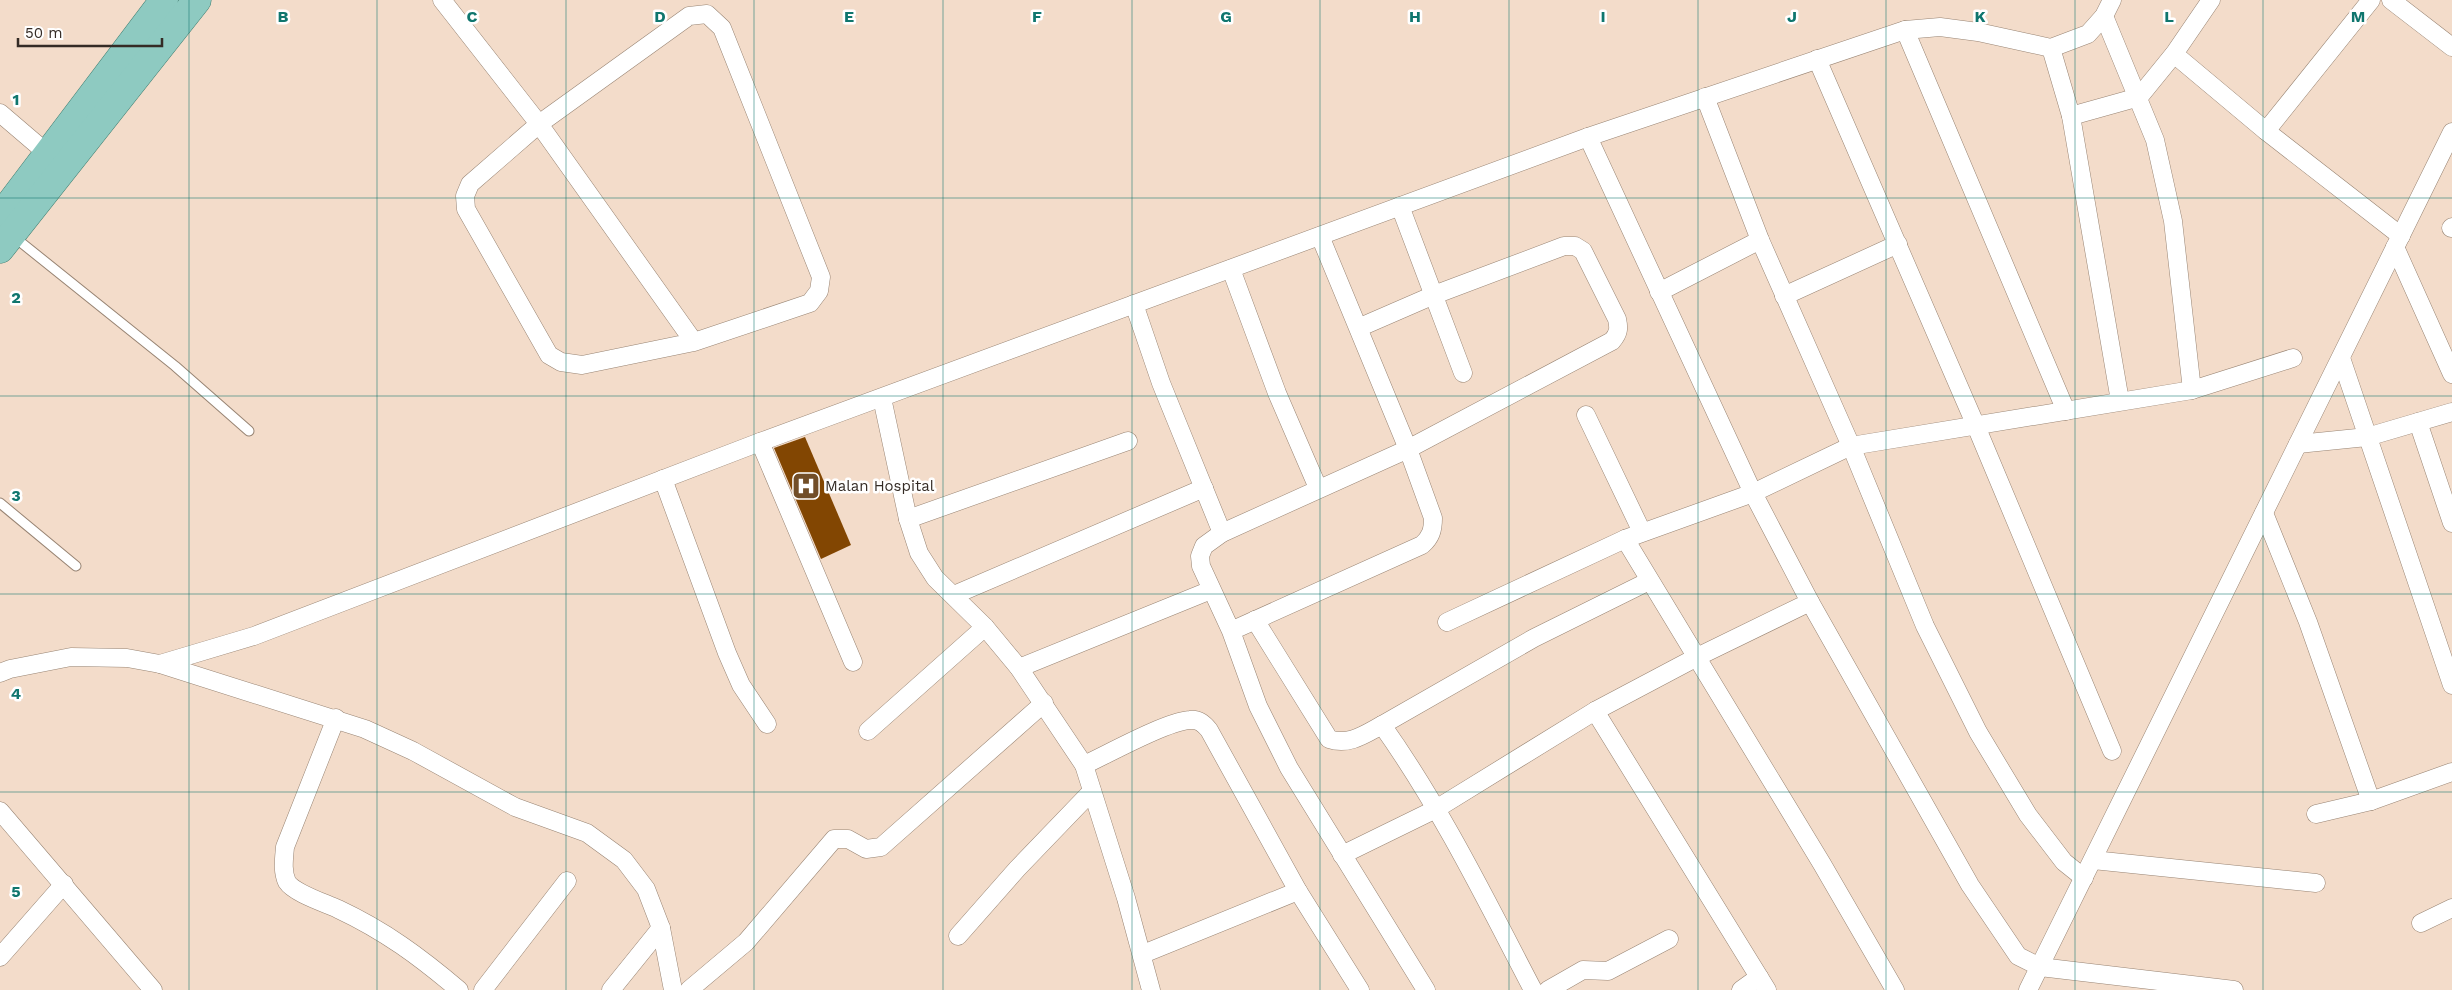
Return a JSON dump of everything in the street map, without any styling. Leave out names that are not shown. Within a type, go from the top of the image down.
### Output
[{"type":"main road","points":[[4,233],[48,154],[164,0]]},
{"type":"main road","points":[[4,233],[197,0]]},
{"type":"street","points":[[442,0],[540,124],[694,342]]},
{"type":"street","points":[[160,664],[254,636],[760,442],[1588,137],[1705,97],[1905,30],[1940,27],[1978,32],[2051,48],[2088,34],[2104,16],[2112,0]]},
{"type":"street","points":[[2072,116],[2139,97],[2174,54],[2211,0]]},
{"type":"street","points":[[2266,131],[2371,0]]},
{"type":"street","points":[[2390,0],[2452,47]]},
{"type":"street","points":[[707,14],[722,28],[821,277],[819,291],[810,304],[694,342],[582,365],[561,362],[549,355],[541,345],[466,209],[465,196],[470,184],[540,124],[689,16],[707,14]]},
{"type":"street","points":[[2104,16],[2139,97],[2155,140],[2173,221],[2192,390]]},
{"type":"street","points":[[1905,30],[2066,411]]},
{"type":"street","points":[[2051,48],[2072,116],[2120,401]]},
{"type":"street","points":[[2174,54],[2398,241],[2452,374]]},
{"type":"street","points":[[1817,60],[1976,426],[2112,751]]},
{"type":"street","points":[[1705,97],[1760,240],[1851,446],[1925,626],[1978,732],[2028,815],[2074,870]]},
{"type":"street","points":[[0,113],[48,154]]},
{"type":"street","points":[[2093,860],[2452,132]]},
{"type":"street","points":[[1588,137],[1753,493],[1810,602],[1970,885],[2029,962],[2171,986],[2234,990]]},
{"type":"street","points":[[1400,206],[1462,374]]},
{"type":"street","points":[[1231,631],[1422,545],[1429,538],[1433,528],[1433,518],[1408,449],[1320,236]]},
{"type":"street","points":[[1659,292],[1760,240]]},
{"type":"street","points":[[1784,296],[1898,244]]},
{"type":"street","points":[[1358,328],[1434,295],[1564,246],[1575,246],[1583,251],[1617,319],[1619,328],[1617,335],[1612,341],[1408,449],[1222,533],[1204,546],[1200,556],[1201,566],[1231,631],[1258,706],[1289,768],[1426,990]]},
{"type":"street","points":[[1231,269],[1277,393],[1318,488]]},
{"type":"street","points":[[1134,304],[1161,383],[1222,533]]},
{"type":"street","points":[[1447,622],[1625,539],[1753,493],[1851,446],[2192,390],[2293,358]]},
{"type":"street","points":[[2341,358],[2452,685]]},
{"type":"street","points":[[882,398],[908,519],[919,553],[935,578],[954,594],[985,627],[1019,668],[1084,765],[1143,954],[1151,990]]},
{"type":"street","points":[[2298,444],[2367,437],[2452,412]]},
{"type":"street","points":[[1586,415],[1642,532]]},
{"type":"street","points":[[2418,422],[2452,523]]},
{"type":"street","points":[[908,519],[1128,441]]},
{"type":"street","points":[[760,442],[853,662]]},
{"type":"street","points":[[663,479],[727,653],[741,685],[767,724]]},
{"type":"street","points":[[954,594],[1204,488]]},
{"type":"street","points":[[2264,513],[2308,622],[2371,801]]},
{"type":"street","points":[[1625,539],[1822,864],[1892,989]]},
{"type":"street","points":[[1255,620],[1329,739],[1340,743],[1354,740],[1534,638],[1649,581]]},
{"type":"street","points":[[1019,668],[1211,590]]},
{"type":"street","points":[[1342,854],[1436,809],[1595,711],[1697,657],[1810,602]]},
{"type":"street","points":[[868,731],[985,627]]},
{"type":"street","points":[[0,673],[71,657],[127,658],[160,664],[336,718],[413,751],[514,807],[587,833],[624,860],[646,889],[661,928],[673,990]]},
{"type":"street","points":[[690,990],[746,942],[834,840],[848,839],[866,849],[881,847],[1044,703]]},
{"type":"street","points":[[1595,711],[1763,984],[1741,990]]},
{"type":"street","points":[[336,718],[285,848],[283,867],[288,883],[299,892],[377,927],[415,953],[459,990]]},
{"type":"street","points":[[1084,765],[1165,728],[1191,719],[1202,722],[1298,891],[1360,990]]},
{"type":"street","points":[[1382,725],[1408,762],[1436,809],[1533,990]]},
{"type":"street","points":[[2316,814],[2371,801],[2452,772]]},
{"type":"street","points":[[958,936],[1017,869],[1092,791]]},
{"type":"street","points":[[0,811],[153,990]]},
{"type":"street","points":[[2028,990],[2029,962],[2074,870],[2093,860],[2316,883]]},
{"type":"street","points":[[483,990],[567,881]]},
{"type":"street","points":[[0,957],[64,884]]},
{"type":"street","points":[[1143,954],[1298,891]]},
{"type":"street","points":[[2421,923],[2452,908]]},
{"type":"street","points":[[611,990],[661,928]]},
{"type":"street","points":[[1548,990],[1583,970],[1608,971],[1669,939]]},
{"type":"lane","points":[[4,233],[174,366],[249,431]]},
{"type":"lane","points":[[0,502],[76,566]]},
{"type":"building","points":[[805,437],[851,545],[821,559],[774,448]]},
{"type":"place","name":"Malan Hospital","points":[[806,486]]}]
